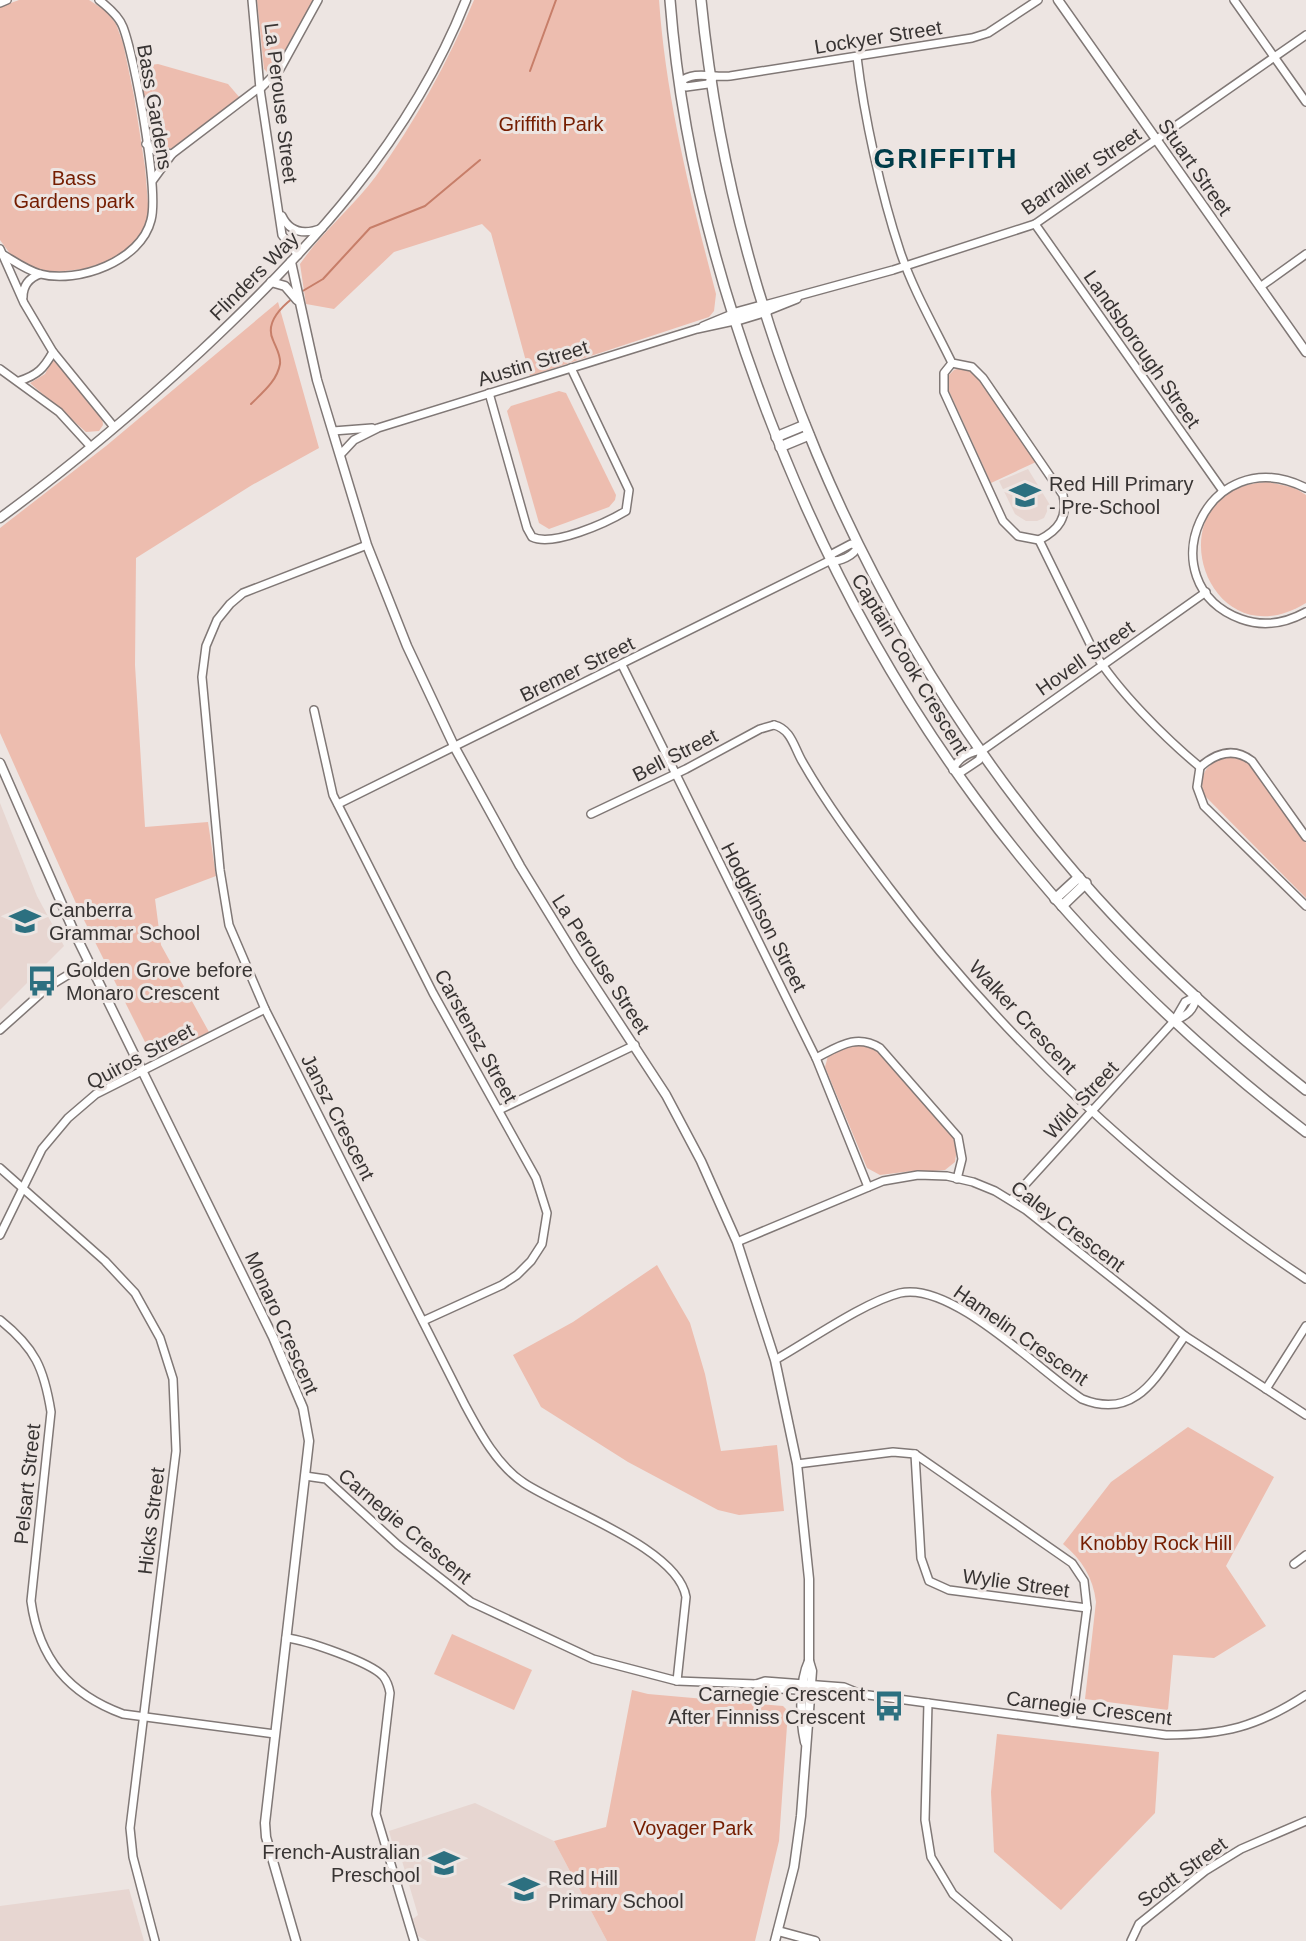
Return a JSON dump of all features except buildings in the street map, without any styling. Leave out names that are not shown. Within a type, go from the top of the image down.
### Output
[{"type":"main road","name":"Captain Cook Crescent","points":[[670,0],[680,82],[700,194],[733,317],[778,442],[829,561],[863,625],[953,770],[1022,860],[1133,983],[1224,1066],[1306,1132]]},
{"type":"main road","name":"Captain Cook Crescent","points":[[701,0],[733,191],[766,308],[807,430],[858,546],[915,649],[1033,821],[1083,880],[1141,944],[1232,1030],[1306,1090]]},
{"type":"main road","points":[[733,317],[766,308]]},
{"type":"main road","points":[[778,442],[807,430]]},
{"type":"main road","points":[[1059,902],[1083,880]]},
{"type":"street","points":[[0,3],[7,0]]},
{"type":"street","name":"Bass Gardens","points":[[1,252],[40,274],[81,273],[121,260],[147,232],[153,205],[152,182],[122,25],[99,0]]},
{"type":"street","name":"La Perouse Street","points":[[252,0],[260,89],[282,235],[294,259],[296,298],[367,545],[407,646],[455,748],[527,877],[683,1126],[737,1242],[775,1360],[797,1464],[809,1579],[809,1661],[805,1670],[809,1732],[805,1743],[795,1860],[775,1941]]},
{"type":"street","name":"Bass Gardens","points":[[152,182],[172,154],[260,89],[280,69],[318,0]]},
{"type":"street","name":"Flinders Way","points":[[0,518],[91,447],[193,358],[324,228],[375,163],[421,93],[466,0]]},
{"type":"street","name":"Lockyer Street","points":[[680,82],[686,87],[708,84],[713,78],[965,40],[988,33],[1038,0]]},
{"type":"street","name":"Stuart Street","points":[[1058,0],[1306,352]]},
{"type":"street","points":[[1234,0],[1306,102]]},
{"type":"street","name":"Barrallier Street","points":[[766,308],[1035,224],[1306,35]]},
{"type":"street","points":[[857,57],[877,163],[906,266],[952,363]]},
{"type":"street","points":[[146,144],[157,152],[172,154]]},
{"type":"street","name":"La Perouse Street","points":[[279,210],[285,222],[297,231],[312,232],[324,228]]},
{"type":"street","name":"Landsborough Street","points":[[1035,224],[1223,491]]},
{"type":"street","points":[[1,252],[24,303],[53,352],[114,427]]},
{"type":"street","points":[[1260,287],[1306,254]]},
{"type":"street","points":[[24,303],[24,288],[32,277],[40,274]]},
{"type":"street","points":[[271,282],[285,286],[296,298]]},
{"type":"street","name":"Austin Street","points":[[340,455],[355,439],[378,428],[733,317]]},
{"type":"street","points":[[19,381],[39,373],[46,367],[53,352]]},
{"type":"street","points":[[952,363],[972,367],[983,378],[1063,495],[1066,506],[1064,517],[1051,534],[1039,540],[1018,536],[1003,521],[944,392],[944,373],[952,363]]},
{"type":"street","points":[[489,393],[527,528],[532,537],[550,541],[615,518],[626,511],[630,497],[571,368]]},
{"type":"street","points":[[0,369],[59,412],[91,447]]},
{"type":"street","name":"Austin Street","points":[[333,431],[378,428]]},
{"type":"street","points":[[1306,488],[1278,478],[1249,479],[1223,491],[1203,513],[1194,539],[1195,567],[1206,592],[1224,610],[1247,621],[1272,623],[1306,612]]},
{"type":"street","points":[[1039,540],[1103,666],[1200,767]]},
{"type":"street","name":"Bremer Street","points":[[338,804],[829,561],[832,554],[851,544],[858,546]]},
{"type":"street","name":"Jansz Crescent","points":[[367,545],[243,593],[217,620],[206,646],[202,677],[223,894],[229,925],[265,1009],[476,1426],[492,1451],[522,1482],[608,1526],[664,1563],[684,1586],[686,1597],[677,1681]]},
{"type":"street","name":"Hovell Street","points":[[953,770],[961,772],[979,760],[983,750],[1206,592]]},
{"type":"street","name":"Hodgkinson Street","points":[[622,665],[816,1058],[868,1187]]},
{"type":"street","name":"Carstensz Street","points":[[314,710],[333,795],[433,993],[499,1110],[543,1196],[547,1213],[542,1244],[531,1261],[502,1285],[423,1321]]},
{"type":"street","points":[[774,714],[774,725]]},
{"type":"street","name":"Bell Street","points":[[591,814],[760,729],[774,725]]},
{"type":"street","name":"Walker Crescent","points":[[774,725],[787,731],[801,760],[846,829],[935,945],[1019,1039],[1092,1111],[1186,1190],[1306,1279]]},
{"type":"street","points":[[1306,837],[1247,757],[1235,753],[1221,754],[1200,767],[1197,787],[1201,803],[1306,906]]},
{"type":"street","name":"Monaro Crescent","points":[[0,763],[89,962],[230,1247],[303,1408],[309,1441],[265,1823],[266,1837],[296,1941]]},
{"type":"street","points":[[0,1030],[48,987],[89,962]]},
{"type":"street","name":"Wild Street","points":[[1011,1200],[1174,1021],[1187,1016],[1194,1008],[1197,996]]},
{"type":"street","name":"Quiros Street","points":[[0,1235],[42,1149],[68,1118],[96,1094],[265,1009]]},
{"type":"street","points":[[816,1058],[850,1040],[873,1043],[880,1048],[958,1137],[962,1159],[957,1179]]},
{"type":"street","points":[[499,1110],[635,1045]]},
{"type":"street","name":"Hicks Street","points":[[0,1168],[105,1261],[135,1293],[160,1338],[173,1379],[176,1451],[131,1812],[130,1842],[155,1941]]},
{"type":"street","name":"Caley Crescent","points":[[737,1242],[892,1179],[918,1175],[957,1179],[995,1191],[1011,1200],[1185,1336],[1306,1415]]},
{"type":"street","name":"Hamelin Crescent","points":[[775,1360],[885,1299],[918,1291],[961,1308],[1082,1399],[1111,1406],[1126,1403],[1139,1395],[1185,1336]]},
{"type":"street","name":"Pelsart Street","points":[[0,1320],[23,1340],[40,1363],[47,1386],[51,1412],[31,1584],[34,1621],[42,1646],[56,1669],[79,1692],[101,1706],[143,1718],[275,1734]]},
{"type":"street","points":[[1266,1389],[1306,1326]]},
{"type":"street","points":[[797,1464],[893,1452],[915,1454],[1072,1563],[1084,1581],[1087,1608],[1072,1722]]},
{"type":"street","name":"Wylie Street","points":[[915,1454],[921,1558],[929,1581],[949,1590],[1087,1608]]},
{"type":"street","name":"Carnegie Crescent","points":[[305,1476],[326,1479],[398,1545],[471,1602],[593,1659],[677,1681],[756,1684],[764,1688],[844,1687],[861,1694],[1166,1735],[1212,1734],[1261,1720],[1306,1695]]},
{"type":"street","points":[[1294,1564],[1306,1555]]},
{"type":"street","points":[[286,1638],[321,1647],[380,1673],[387,1683],[390,1693],[378,1783],[377,1823],[414,1941]]},
{"type":"street","points":[[928,1703],[925,1820],[931,1857],[953,1894],[1008,1941]]},
{"type":"street","name":"Scott Street","points":[[1131,1941],[1139,1924],[1147,1916],[1205,1871],[1241,1849],[1306,1821]]},
{"type":"street","points":[[778,1931],[815,1941]]},
{"type":"shaded area","name":"Red Hill Primary - Pre-School","points":[[1028,469],[1050,505],[1044,518],[1037,521],[1026,521],[1015,514],[999,481]]},
{"type":"shaded area","name":"Canberra Grammar School","points":[[0,803],[37,896],[64,946],[0,1010]]},
{"type":"shaded area","points":[[475,1803],[554,1841],[607,1941],[427,1941],[418,1936],[413,1919],[418,1915],[397,1844],[392,1842],[389,1831]]},
{"type":"shaded area","points":[[129,1889],[144,1941],[0,1941],[0,1906]]},
{"type":"green space","name":"Bass Gardens park","points":[[19,0],[89,0],[106,11],[116,24],[123,43],[145,167],[149,216],[143,234],[130,249],[109,261],[83,269],[55,272],[31,268],[11,255],[0,240],[0,7]]},
{"type":"green space","points":[[257,0],[314,0],[268,73],[264,69]]},
{"type":"green space","name":"Griffith Park","points":[[474,0],[659,0],[674,111],[716,294],[714,311],[709,317],[530,376],[491,233],[482,224],[394,252],[334,309],[306,304],[300,264],[367,187],[404,134],[430,91]]},
{"type":"green space","points":[[158,64],[228,84],[240,98],[176,148],[160,150],[150,142],[136,67]]},
{"type":"green space","points":[[278,302],[319,448],[252,485],[136,558],[135,665],[145,827],[208,822],[216,876],[155,899],[161,945],[209,1032],[153,1058],[79,910],[0,733],[0,528],[106,446]]},
{"type":"green space","points":[[53,359],[102,416],[103,425],[99,431],[86,432],[30,383],[45,374]]},
{"type":"green space","points":[[962,367],[976,374],[1036,462],[991,483],[948,389],[948,376]]},
{"type":"green space","points":[[559,391],[566,393],[616,495],[609,507],[549,529],[539,523],[507,411],[511,406]]},
{"type":"green space","points":[[1269,482],[1295,488],[1306,495],[1306,603],[1270,616],[1240,611],[1218,593],[1204,568],[1201,539],[1210,511],[1232,491]]},
{"type":"green space","points":[[1225,756],[1240,757],[1249,763],[1306,843],[1306,898],[1204,795],[1203,776],[1213,763]]},
{"type":"green space","points":[[863,1045],[876,1050],[952,1136],[957,1148],[955,1162],[945,1170],[880,1175],[867,1168],[825,1067],[828,1056],[850,1046]]},
{"type":"green space","points":[[657,1265],[690,1323],[705,1374],[721,1451],[777,1445],[784,1511],[739,1515],[718,1510],[628,1462],[541,1407],[513,1355],[573,1322]]},
{"type":"green space","name":"Knobby Rock Hill","points":[[1188,1427],[1274,1477],[1226,1566],[1266,1626],[1214,1658],[1173,1655],[1168,1710],[1085,1699],[1096,1602],[1086,1570],[1063,1544],[1111,1482]]},
{"type":"green space","points":[[452,1634],[532,1670],[514,1710],[434,1674]]},
{"type":"green space","name":"Voyager Park","points":[[632,1690],[783,1706],[788,1711],[779,1841],[755,1941],[607,1941],[554,1841],[606,1827]]},
{"type":"green space","points":[[997,1734],[1159,1752],[1155,1813],[1061,1910],[994,1852],[991,1792]]},
{"type":"waterway","points":[[530,71],[556,0]]},
{"type":"waterway","points":[[301,292],[323,279],[370,228],[425,206],[480,160]]},
{"type":"waterway","points":[[251,404],[276,376],[280,358],[271,334],[272,322],[293,298]]},
{"type":"place","name":"Red Hill Primary - Pre-School","points":[[1025,495]]},
{"type":"place","name":"Canberra Grammar School","points":[[25,921]]},
{"type":"place","name":"Golden Grove before Monaro Crescent","points":[[42,981]]},
{"type":"place","name":"Carnegie Crescent After Finniss Crescent","points":[[889,1706]]},
{"type":"place","name":"French-Australian Preschool","points":[[444,1863]]},
{"type":"place","name":"Red Hill Primary School","points":[[524,1889]]},
{"type":"district","name":"GRIFFITH","points":[[946,158]]}]
